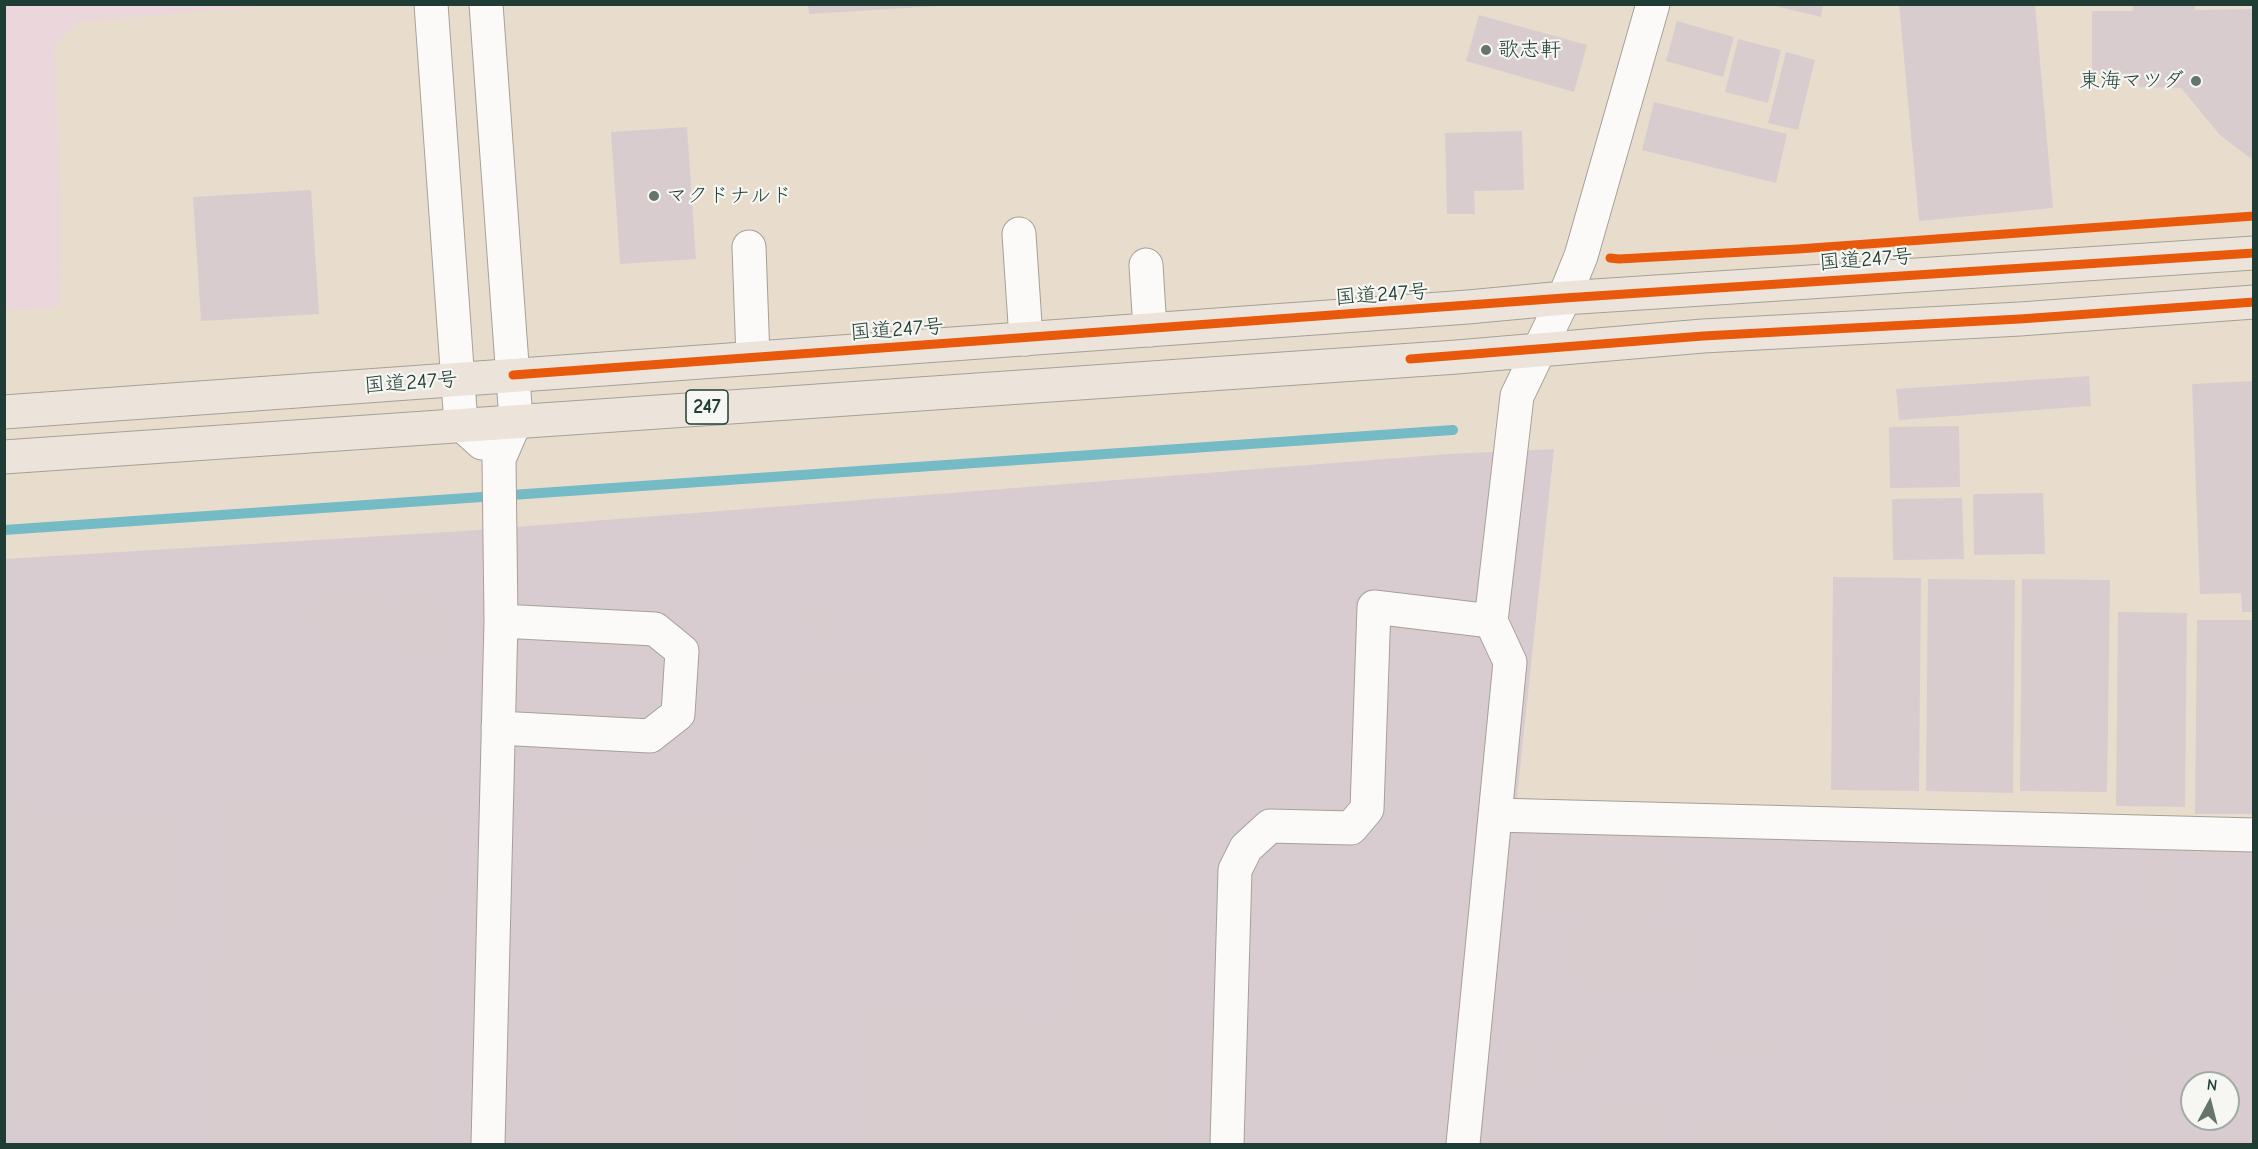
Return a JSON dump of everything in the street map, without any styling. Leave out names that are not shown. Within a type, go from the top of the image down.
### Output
[{"type":"highway","name":"国道247号","points":[[4,412],[1564,298],[2253,253]]},
{"type":"highway","name":"247","points":[[4,457],[1538,350],[1703,336],[2020,319],[2253,302]]},
{"type":"street","points":[[431,4],[461,424],[499,459]]},
{"type":"street","points":[[486,4],[516,420],[499,459],[501,621],[488,1144]]},
{"type":"street","points":[[1463,1144],[1510,662],[1491,621],[1517,396],[1564,298],[1581,256],[1653,4]]},
{"type":"street","points":[[1019,234],[1026,339]]},
{"type":"street","points":[[749,247],[753,358]]},
{"type":"street","points":[[1146,265],[1150,330]]},
{"type":"street","points":[[1227,1144],[1235,870],[1246,848],[1270,826],[1351,828],[1366,809],[1374,607],[1491,621]]},
{"type":"street","points":[[498,728],[650,736],[678,714],[682,651],[655,629],[501,621]]},
{"type":"street","points":[[1495,815],[2253,835]]},
{"type":"shaded area","points":[[4,5],[274,5],[78,22],[54,47],[61,205],[60,307],[5,310]]},
{"type":"shaded area","points":[[1554,449],[1516,806],[2253,826],[2253,1144],[5,1144],[5,559],[464,531],[1449,454]]},
{"type":"building","points":[[808,4],[939,4],[939,6],[809,14]]},
{"type":"building","points":[[1767,4],[1823,4],[1821,17]]},
{"type":"building","points":[[1899,4],[2035,4],[2053,208],[1919,221]]},
{"type":"building","name":"東海マツダ","points":[[2133,4],[2195,4],[2195,10],[2254,9],[2254,161],[2220,135],[2181,88],[2139,87],[2138,73],[2092,75],[2092,11],[2133,11]]},
{"type":"building","points":[[1479,15],[1587,45],[1574,92],[1466,61]]},
{"type":"building","points":[[1677,21],[1734,37],[1723,77],[1666,61]]},
{"type":"building","points":[[1738,39],[1781,50],[1768,103],[1725,92]]},
{"type":"building","points":[[1786,52],[1815,60],[1798,130],[1768,123]]},
{"type":"building","points":[[1654,102],[1787,134],[1776,183],[1642,150]]},
{"type":"building","name":"マクドナルド","points":[[687,127],[696,259],[620,264],[611,132]]},
{"type":"building","points":[[1522,131],[1524,190],[1474,191],[1475,214],[1447,214],[1445,133]]},
{"type":"building","points":[[311,190],[319,314],[201,321],[193,197]]},
{"type":"building","points":[[2089,376],[2091,406],[1899,420],[1896,389]]},
{"type":"building","points":[[2254,381],[2254,612],[2242,612],[2241,593],[2200,594],[2192,384]]},
{"type":"building","points":[[1959,426],[1960,487],[1890,488],[1889,427]]},
{"type":"building","points":[[2043,493],[2045,554],[1974,555],[1973,494]]},
{"type":"building","points":[[1962,498],[1964,559],[1893,560],[1892,499]]},
{"type":"building","points":[[1833,577],[1921,578],[1919,791],[1831,790]]},
{"type":"building","points":[[1928,579],[2015,580],[2013,793],[1926,791]]},
{"type":"building","points":[[2022,579],[2110,580],[2107,792],[2020,791]]},
{"type":"building","points":[[392,593],[433,597],[433,604],[450,606],[445,663],[396,658],[398,638],[388,637]]},
{"type":"building","points":[[313,595],[383,599],[380,643],[311,639]]},
{"type":"building","points":[[808,600],[840,602],[838,635],[806,633]]},
{"type":"building","points":[[2118,612],[2187,613],[2185,807],[2116,806]]},
{"type":"building","points":[[2197,620],[2254,620],[2254,814],[2195,814]]},
{"type":"building","points":[[804,669],[876,672],[875,702],[803,699]]},
{"type":"building","points":[[804,750],[929,753],[927,854],[802,852]]},
{"type":"building","points":[[222,802],[443,810],[431,1144],[210,1144]]},
{"type":"building","points":[[4,807],[175,813],[170,933],[4,927]]},
{"type":"building","points":[[568,812],[746,818],[734,1144],[556,1144]]},
{"type":"building","points":[[1531,825],[1596,827],[1595,850],[1673,853],[1671,912],[1528,906]]},
{"type":"building","points":[[2152,848],[2176,849],[2175,915],[2150,914]]},
{"type":"building","points":[[2049,873],[2081,875],[2078,935],[2045,933]]},
{"type":"building","points":[[1071,909],[1173,912],[1168,1144],[859,1144],[864,1014],[1069,1017]]},
{"type":"building","points":[[1575,918],[1704,922],[1702,993],[1574,988]]},
{"type":"building","points":[[2114,920],[2171,923],[2165,1034],[2108,1031]]},
{"type":"building","points":[[1890,923],[1980,925],[1975,1099],[1885,1096]]},
{"type":"building","points":[[4,993],[168,999],[164,1122],[4,1116]]},
{"type":"building","points":[[1709,1032],[1769,1035],[1768,1060],[1708,1057]]},
{"type":"building","points":[[1507,1037],[1537,1040],[1531,1094],[1502,1091]]},
{"type":"building","points":[[1550,1041],[1595,1043],[1594,1068],[1549,1066]]},
{"type":"building","points":[[2128,1049],[2162,1049],[2162,1118],[2127,1117]]},
{"type":"building","points":[[1601,1109],[1664,1111],[1662,1144],[1599,1144]]},
{"type":"building","points":[[1693,1115],[1782,1118],[1781,1144],[1692,1144]]},
{"type":"building","points":[[1885,1126],[1974,1129],[1973,1144],[1884,1144]]},
{"type":"building","points":[[1488,1134],[1529,1136],[1529,1144],[1488,1144]]},
{"type":"building","points":[[2172,1134],[2248,1136],[2247,1144],[2172,1144]]},
{"type":"building","points":[[2096,1135],[2156,1138],[2156,1144],[2095,1144]]},
{"type":"waterway","points":[[4,530],[1453,430]]},
{"type":"cycle path","points":[[1610,258],[1798,249],[2254,216]]},
{"type":"cycle path","points":[[513,375],[1564,298],[2254,253]]},
{"type":"cycle path","points":[[1410,359],[1703,336],[2020,319],[2254,302]]},
{"type":"place","name":"歌志軒","points":[[1486,50]]},
{"type":"place","name":"東海マツダ","points":[[2196,81]]},
{"type":"place","name":"マクドナルド","points":[[654,196]]}]
